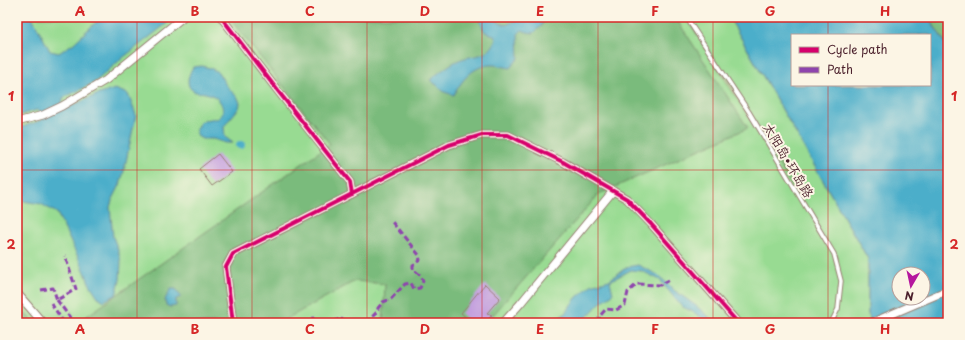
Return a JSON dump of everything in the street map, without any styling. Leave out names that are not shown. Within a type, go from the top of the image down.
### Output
[{"type":"street","points":[[17,122],[43,115],[62,106],[106,80],[183,17]]},
{"type":"street","points":[[221,17],[350,182],[352,194]]},
{"type":"street","points":[[233,323],[226,267],[233,254],[449,145],[482,135],[508,135],[563,162],[627,199],[651,224],[738,323]]},
{"type":"street","points":[[503,323],[613,191]]},
{"type":"street","points":[[871,323],[948,290]]},
{"type":"street","points":[[17,293],[44,323]]},
{"type":"lane","name":"太阳岛•环岛路","points":[[686,17],[749,112],[834,254],[841,281],[838,309],[831,323]]},
{"type":"green space","points":[[17,17],[686,17],[729,17],[868,259],[868,314],[872,323],[17,323]],"holes":[[[686,17],[749,112],[793,187]]]},
{"type":"green space","points":[[228,17],[675,17],[748,128],[599,194],[486,323],[383,323],[385,284],[355,281],[279,323],[77,323],[330,144]]},
{"type":"green space","points":[[928,17],[948,17],[948,47]]},
{"type":"green space","points":[[17,304],[34,323],[17,323]]},
{"type":"water","points":[[17,17],[32,17],[50,51],[59,53],[74,43],[95,23],[106,17],[173,17],[94,83],[63,98],[62,106],[69,107],[96,95],[115,89],[128,94],[136,115],[124,171],[120,185],[110,207],[113,237],[121,261],[120,280],[116,295],[104,301],[98,297],[89,283],[57,213],[41,204],[17,200],[17,129],[42,120],[43,115],[37,110],[17,116]]},
{"type":"water","points":[[482,17],[493,17],[498,22],[506,25],[517,20],[519,17],[545,17],[542,25],[534,33],[522,30],[518,34],[519,58],[510,68],[494,65],[481,67],[465,78],[454,95],[444,92],[430,80],[456,61],[485,53],[493,46],[496,40],[494,35],[485,32],[480,22]]},
{"type":"water","points":[[729,17],[928,17],[948,47],[948,323],[872,323],[868,314],[868,259]]},
{"type":"water","points":[[202,66],[218,72],[226,85],[238,98],[240,103],[239,108],[224,127],[225,137],[233,143],[226,143],[213,139],[202,139],[197,136],[197,129],[201,122],[218,118],[223,112],[222,105],[218,99],[209,94],[192,90],[188,84],[193,67]]},
{"type":"water","points":[[638,265],[658,275],[675,291],[695,305],[716,323],[709,323],[695,313],[681,306],[660,280],[642,271],[631,270],[610,281],[613,294],[600,303],[581,323],[554,323],[565,313],[576,298],[591,285],[609,280],[627,267]]},
{"type":"water","points":[[170,289],[176,289],[181,297],[176,299],[176,306],[170,307],[166,305],[165,300]]},
{"type":"building","points":[[218,154],[232,172],[212,186],[199,169]]},
{"type":"building","points":[[485,284],[500,298],[487,313],[492,315],[485,323],[472,323],[461,313]]},
{"type":"marked path","points":[[366,323],[377,312],[378,308],[383,302],[391,299],[405,284],[411,283],[414,289],[420,288],[423,281],[421,276],[413,269],[413,265],[420,260],[419,255],[392,222]]},
{"type":"marked path","points":[[41,290],[53,288],[57,300],[76,289],[65,256]]},
{"type":"marked path","points":[[600,323],[599,317],[606,309],[616,310],[625,305],[628,292],[637,284],[660,285],[669,280]]},
{"type":"marked path","points":[[57,300],[74,323]]},
{"type":"marked path","points":[[51,303],[64,323]]},
{"type":"marked path","points":[[312,317],[316,323]]},
{"type":"marked path","points":[[334,323],[340,318],[346,323]]},
{"type":"cycle path","points":[[221,17],[350,182],[352,194]]},
{"type":"cycle path","points":[[233,323],[226,267],[233,254],[449,145],[482,135],[508,135],[563,162],[627,199],[651,224],[738,323]]}]
